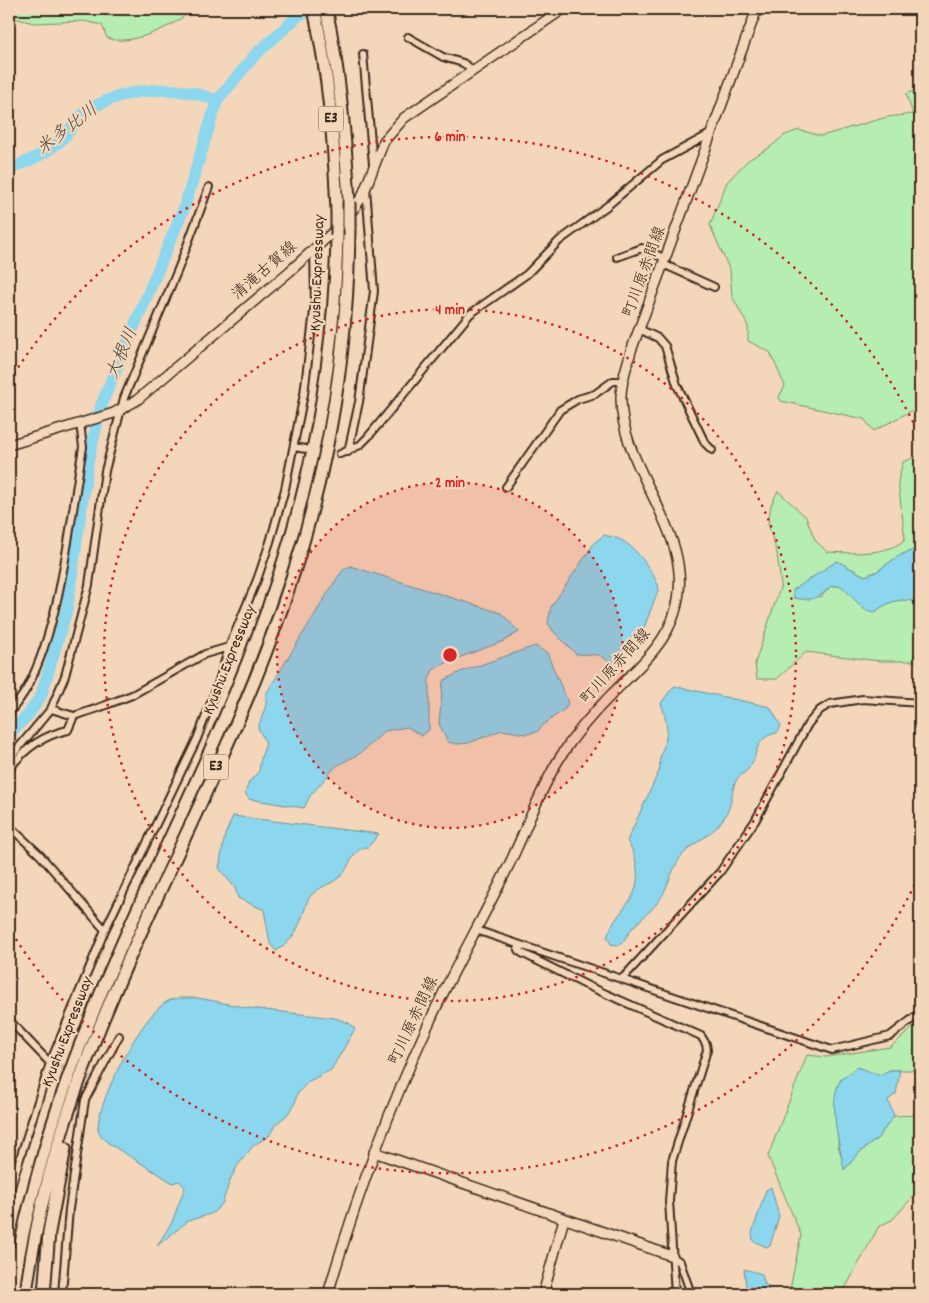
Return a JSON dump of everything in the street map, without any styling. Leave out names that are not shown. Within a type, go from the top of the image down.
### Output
[{"type":"highway","name":"Kyushu Expressway","points":[[13,1294],[32,1192],[79,1046],[141,898],[225,717],[287,555],[305,492],[324,396],[334,314],[337,235],[333,135],[314,9]]},
{"type":"highway","name":"Kyushu Expressway","points":[[26,1294],[44,1198],[68,1112],[89,1052],[125,965],[257,672],[300,555],[318,492],[338,387],[346,319],[349,226],[345,134],[328,14]]},
{"type":"highway","points":[[44,1294],[54,1203],[65,1148],[89,1052]]},
{"type":"highway","points":[[9,1280],[21,1248]]},
{"type":"main road","name":"清滝古賀線","points":[[9,445],[118,411],[137,400],[344,222],[357,206],[384,141],[404,118],[564,9]]},
{"type":"main road","name":"町川原赤間線","points":[[328,1294],[374,1152],[429,1023],[559,759],[594,712],[658,646],[674,614],[680,588],[678,562],[671,537],[628,436],[622,411],[623,381],[640,329],[757,9]]},
{"type":"main road","points":[[374,1152],[672,1256]]},
{"type":"main road","points":[[543,1294],[564,1219]]},
{"type":"street","points":[[408,37],[444,57],[463,62],[473,70]]},
{"type":"street","points":[[363,54],[373,164]]},
{"type":"street","points":[[340,454],[360,445],[383,420],[431,359],[470,314],[527,274],[559,240],[608,206],[662,160],[712,133]]},
{"type":"street","points":[[348,452],[359,402],[374,291],[366,186]]},
{"type":"street","points":[[9,770],[9,759],[52,709],[65,676],[89,584],[105,471],[118,411],[179,267],[209,187]]},
{"type":"street","points":[[9,1193],[50,1063],[105,930],[197,739],[218,684],[229,647],[257,580],[270,542],[294,447],[304,394],[315,302],[314,248]]},
{"type":"street","points":[[617,257],[642,248],[714,287]]},
{"type":"street","points":[[640,329],[658,338],[665,346],[677,385],[705,443],[712,450]]},
{"type":"street","points":[[506,487],[560,410],[578,399],[595,394],[613,381],[623,381]]},
{"type":"street","points":[[9,714],[28,686],[45,644],[57,594],[83,447],[80,423]]},
{"type":"street","points":[[294,447],[306,449]]},
{"type":"street","points":[[52,709],[74,716],[132,695],[205,654],[229,647]]},
{"type":"street","points":[[622,979],[720,872],[755,821],[808,724],[820,710],[830,704],[863,699],[920,704]]},
{"type":"street","points":[[9,770],[34,744],[56,733],[68,730],[74,716]]},
{"type":"street","points":[[9,826],[40,855],[105,930]]},
{"type":"street","points":[[476,930],[832,1050],[890,1036],[920,1013]]},
{"type":"street","points":[[518,944],[518,950],[522,953],[586,985],[701,1036],[706,1044],[707,1050],[672,1161],[669,1201],[675,1294]]},
{"type":"street","points":[[9,1020],[50,1063]]},
{"type":"street","points":[[62,1294],[68,1209],[86,1100],[118,1036]]},
{"type":"street","points":[[672,1256],[680,1262],[691,1294]]},
{"type":"green space","points":[[9,9],[192,9],[175,22],[152,33],[127,40],[116,40],[107,38],[102,25],[84,21],[34,23],[9,17]]},
{"type":"green space","points":[[920,88],[920,406],[874,431],[864,419],[781,401],[779,397],[785,386],[770,352],[748,341],[748,326],[732,296],[730,271],[710,225],[727,182],[748,160],[769,148],[785,135],[799,130],[821,136],[887,117],[913,114],[906,94]]},
{"type":"green space","points":[[920,455],[920,548],[900,555],[876,572],[865,576],[837,561],[793,591],[821,597],[831,586],[841,586],[865,609],[875,612],[885,605],[896,601],[908,600],[920,603],[920,661],[880,661],[806,652],[777,679],[757,679],[755,663],[781,585],[777,553],[768,524],[771,505],[778,491],[806,517],[815,540],[827,552],[879,551],[898,544],[905,539],[898,481],[903,462]]},
{"type":"green space","points":[[920,1022],[920,1070],[890,1070],[880,1075],[856,1067],[850,1075],[840,1080],[838,1145],[845,1169],[860,1152],[877,1139],[894,1116],[920,1115],[920,1189],[892,1220],[879,1226],[842,1294],[789,1294],[801,1235],[768,1156],[807,1055],[826,1057],[890,1047]]},
{"type":"water","points":[[604,535],[621,540],[634,550],[650,569],[659,588],[636,649],[613,664],[599,655],[576,654],[553,631],[548,623],[551,607],[595,542]]},
{"type":"water","points":[[920,548],[920,604],[902,600],[885,605],[875,612],[865,610],[841,586],[831,586],[823,594],[814,598],[794,598],[793,590],[837,561],[865,576],[876,572],[900,555]]},
{"type":"water","points":[[350,566],[501,613],[519,632],[504,641],[450,661],[433,670],[429,679],[429,730],[422,736],[407,727],[385,731],[361,753],[336,766],[310,796],[304,808],[249,799],[245,793],[249,782],[259,771],[266,743],[258,728],[266,705],[266,694],[337,578],[343,570]]},
{"type":"water","points":[[535,646],[547,653],[568,703],[565,709],[544,724],[537,732],[526,734],[502,730],[469,743],[457,744],[448,742],[439,724],[443,681],[460,672]]},
{"type":"water","points":[[674,686],[770,707],[781,726],[777,733],[769,735],[760,743],[752,764],[737,779],[729,808],[720,824],[684,853],[675,866],[659,901],[633,927],[622,943],[620,945],[611,944],[607,937],[609,932],[634,894],[636,886],[636,862],[627,841],[660,769],[667,729],[661,703]]},
{"type":"water","points":[[233,816],[379,834],[368,847],[359,850],[352,857],[339,878],[312,894],[292,938],[276,951],[270,943],[264,910],[238,898],[235,888],[219,868],[225,835]]},
{"type":"water","points":[[199,998],[248,1008],[335,1018],[349,1023],[355,1029],[331,1070],[309,1081],[297,1094],[295,1103],[287,1115],[275,1125],[269,1136],[254,1145],[238,1165],[231,1178],[222,1204],[213,1213],[188,1221],[157,1246],[172,1222],[185,1187],[179,1181],[173,1183],[108,1143],[100,1134],[98,1127],[106,1097],[135,1039],[146,1022],[158,1009],[169,1000]]},
{"type":"water","points":[[856,1067],[880,1075],[890,1070],[900,1070],[896,1094],[888,1100],[894,1116],[877,1139],[860,1152],[844,1170],[836,1126],[836,1092],[842,1079]]},
{"type":"water","points":[[771,1187],[779,1216],[770,1246],[767,1247],[753,1241],[752,1233],[766,1190]]},
{"type":"water","points":[[744,1269],[762,1274],[765,1285],[769,1287],[767,1294],[747,1294]]},
{"type":"waterway","name":"大根川","points":[[9,734],[28,715],[41,696],[67,609],[88,461],[102,403],[184,208],[217,101],[254,56],[298,16],[311,9]]},
{"type":"waterway","name":"米多比川","points":[[9,169],[50,149],[62,139],[85,113],[95,106],[124,95],[156,90],[171,90],[187,92],[217,101]]},
{"type":"tunnel","points":[[50,1063],[96,1079]]}]
